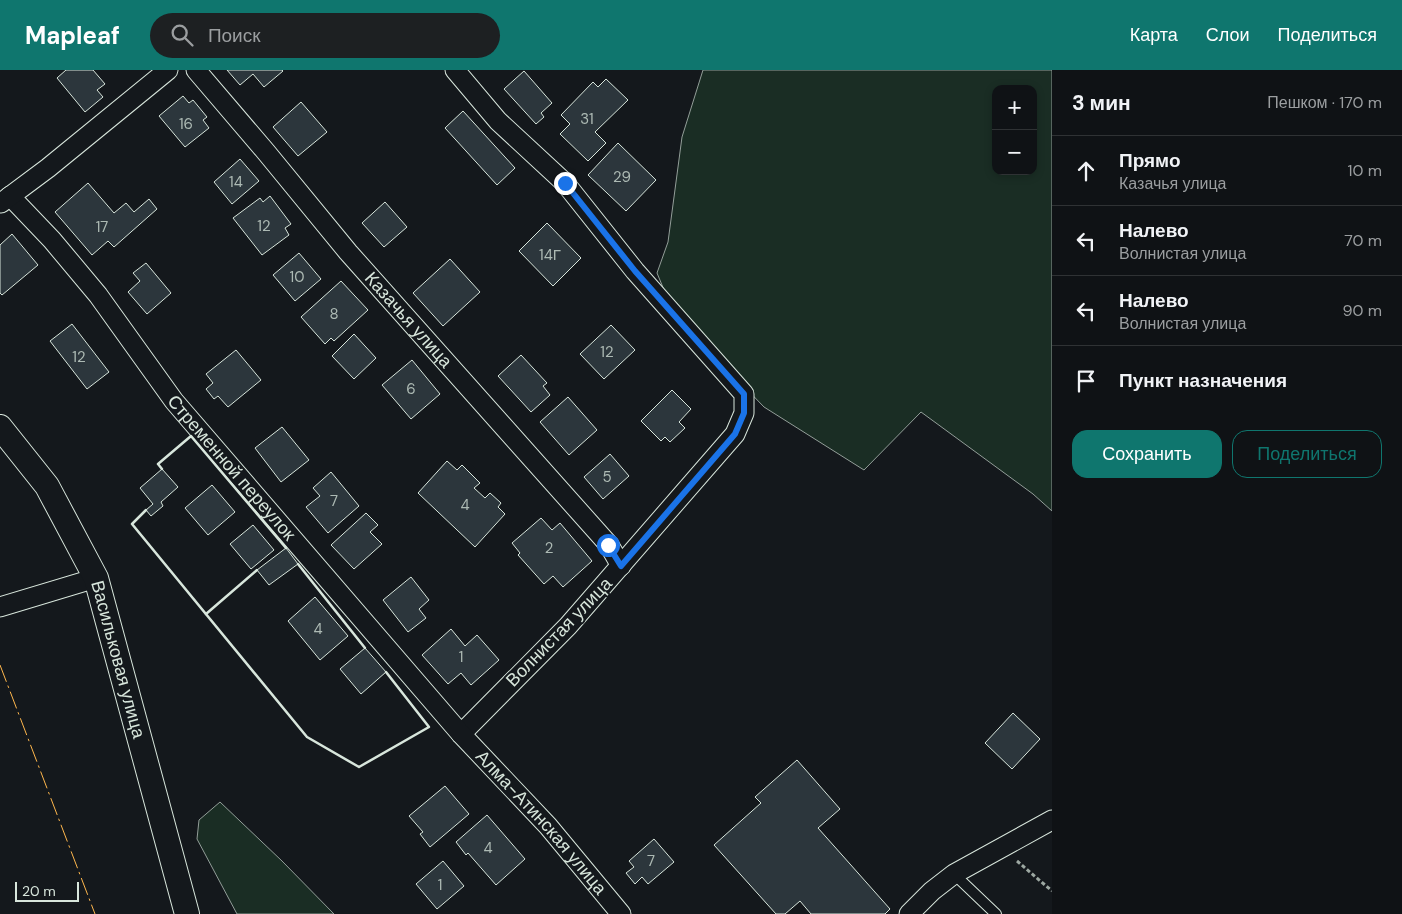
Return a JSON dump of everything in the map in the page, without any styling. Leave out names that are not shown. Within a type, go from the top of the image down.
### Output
[{"type":"street","points":[[5,200],[168,70]]},
{"type":"street","name":"Казачья улица","points":[[196,70],[348,252],[608,545],[621,566]]},
{"type":"street","name":"Волнистая улица","points":[[455,70],[498,121],[565,183],[635,271],[744,394],[744,413],[735,434],[568,626],[460,734]]},
{"type":"street","name":"Стременной переулок","points":[[5,200],[52,240],[98,295],[174,401],[460,734]]},
{"type":"street","name":"Васильковая улица","points":[[0,428],[47,486],[96,578],[187,914]]},
{"type":"street","points":[[0,607],[96,578]]},
{"type":"street","name":"Алма-Атинская улица","points":[[460,734],[548,826],[621,914]]},
{"type":"street","points":[[908,914],[932,891],[954,874],[1052,820]]},
{"type":"lane","points":[[954,874],[996,914]]},
{"type":"path","points":[[1001,847],[1052,891]]},
{"type":"green space","points":[[703,70],[1052,70],[1052,511],[1033,494],[921,412],[864,470],[764,407],[674,314],[657,273],[668,242],[682,137]]},
{"type":"green space","points":[[220,802],[334,914],[237,914],[197,839],[199,820]]},
{"type":"building","points":[[66,70],[93,70],[105,84],[97,90],[103,97],[85,112],[57,78]]},
{"type":"building","points":[[227,70],[283,71],[264,87],[253,74],[240,85]]},
{"type":"building","points":[[524,71],[552,103],[541,113],[544,117],[536,124],[504,89]]},
{"type":"building","points":[[606,79],[628,100],[595,132],[606,143],[588,161],[560,134],[570,124],[561,115],[593,82],[598,87]]},
{"type":"building","points":[[183,96],[189,103],[193,100],[207,117],[203,120],[209,128],[185,147],[159,116]]},
{"type":"building","points":[[301,102],[327,132],[298,156],[273,127]]},
{"type":"building","points":[[463,111],[515,168],[497,185],[445,128]]},
{"type":"building","points":[[618,143],[656,180],[626,211],[588,175]]},
{"type":"building","points":[[240,159],[259,181],[232,204],[214,182]]},
{"type":"building","points":[[88,183],[114,213],[126,203],[134,212],[149,199],[157,209],[114,247],[108,241],[92,255],[55,212]]},
{"type":"building","points":[[270,196],[291,224],[285,228],[289,235],[262,255],[233,218],[260,198],[263,202]]},
{"type":"building","points":[[385,202],[407,227],[384,247],[362,223]]},
{"type":"building","points":[[547,223],[581,258],[553,286],[519,251]]},
{"type":"building","points":[[12,234],[38,265],[2,295],[0,293],[0,245]]},
{"type":"building","points":[[299,253],[321,279],[295,301],[273,275]]},
{"type":"building","points":[[450,259],[480,292],[443,326],[413,293]]},
{"type":"building","points":[[146,263],[171,293],[147,314],[128,292],[140,281],[133,273]]},
{"type":"building","points":[[341,281],[368,310],[334,341],[331,338],[325,344],[301,317]]},
{"type":"building","points":[[72,324],[109,372],[87,389],[50,341]]},
{"type":"building","points":[[611,325],[635,350],[604,379],[580,354]]},
{"type":"building","points":[[354,334],[376,358],[354,379],[332,356]]},
{"type":"building","points":[[236,350],[261,380],[228,407],[218,396],[214,399],[206,389],[213,383],[206,374]]},
{"type":"building","points":[[521,355],[547,383],[543,386],[550,395],[531,412],[498,376]]},
{"type":"building","points":[[412,360],[440,394],[411,419],[382,385]]},
{"type":"building","points":[[672,390],[691,409],[679,422],[685,428],[670,442],[665,437],[661,441],[641,421]]},
{"type":"building","points":[[568,397],[597,430],[569,455],[540,422]]},
{"type":"building","points":[[282,427],[309,460],[281,482],[255,448]]},
{"type":"building","points":[[610,454],[629,476],[603,499],[584,477]]},
{"type":"building","points":[[447,461],[457,470],[462,465],[480,483],[474,488],[485,498],[490,493],[501,503],[498,507],[505,514],[475,547],[418,493]]},
{"type":"building","points":[[162,469],[178,487],[161,502],[163,506],[151,516],[146,510],[153,504],[140,488]]},
{"type":"building","points":[[331,472],[359,506],[328,533],[306,507],[320,496],[313,488]]},
{"type":"building","points":[[212,485],[235,512],[208,535],[185,508]]},
{"type":"building","points":[[366,513],[378,525],[370,532],[382,544],[354,569],[331,545]]},
{"type":"building","points":[[541,518],[552,530],[560,523],[592,561],[563,587],[553,576],[544,584],[518,555],[520,553],[512,543]]},
{"type":"building","points":[[253,525],[274,550],[251,569],[230,544]]},
{"type":"building","points":[[286,548],[298,564],[269,585],[257,570]]},
{"type":"building","points":[[411,577],[429,600],[419,609],[426,618],[408,632],[383,600]]},
{"type":"building","points":[[315,597],[348,636],[320,660],[288,621]]},
{"type":"building","points":[[451,629],[465,646],[477,635],[499,660],[471,685],[461,673],[448,684],[422,655]]},
{"type":"building","points":[[365,648],[386,672],[361,694],[340,669]]},
{"type":"building","points":[[1013,713],[1040,739],[1012,769],[985,743]]},
{"type":"building","points":[[797,760],[840,809],[818,828],[890,909],[885,914],[811,914],[800,901],[785,914],[776,914],[714,845],[761,803],[755,797]]},
{"type":"building","points":[[445,786],[469,814],[430,847],[420,834],[423,832],[409,816]]},
{"type":"building","points":[[487,815],[525,859],[496,885],[468,853],[466,855],[456,842]]},
{"type":"building","points":[[654,839],[674,862],[648,884],[642,877],[635,884],[626,873],[634,867],[629,861]]},
{"type":"building","points":[[443,861],[464,886],[437,909],[416,884]]},
{"type":"wall","points":[[162,469],[158,464],[191,436],[286,548]]},
{"type":"wall","points":[[146,510],[132,524],[307,737],[359,767],[429,727],[386,672]]},
{"type":"wall","points":[[298,564],[365,648]]},
{"type":"wall","points":[[206,614],[257,570]]},
{"type":"power","points":[[0,665],[95,914]]},
{"type":"route","points":[[565,183],[635,271],[744,394],[744,413],[735,434],[621,566],[608,545]]}]
